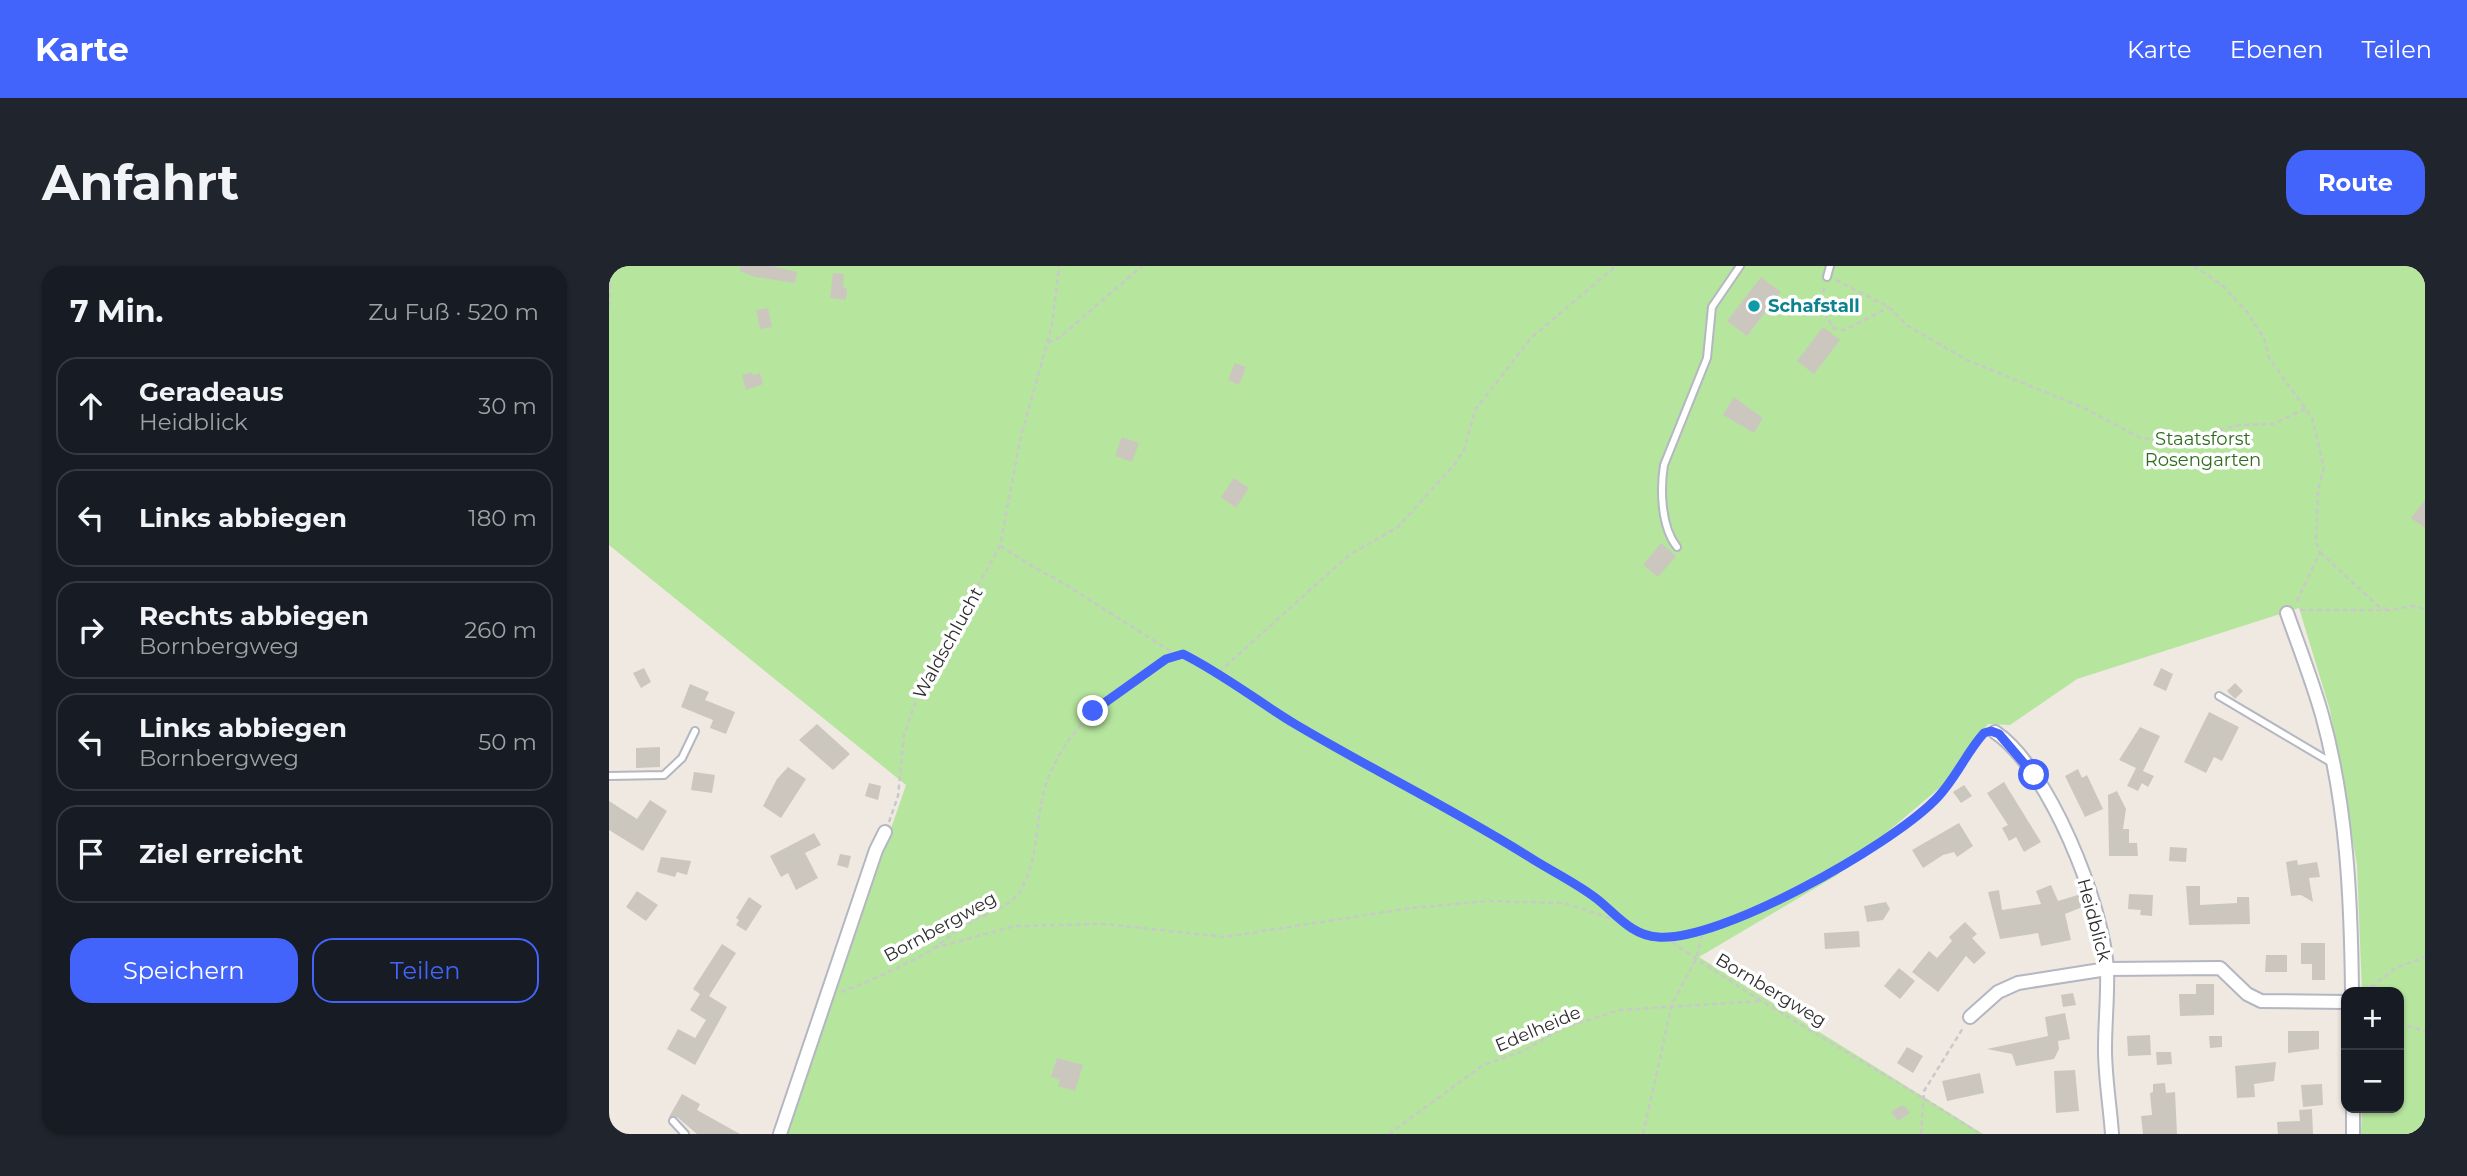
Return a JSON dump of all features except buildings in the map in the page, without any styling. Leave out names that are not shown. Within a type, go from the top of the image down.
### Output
[{"type":"street","points":[[2287,613],[2322,717],[2332,763],[2349,877],[2352,987]]},
{"type":"street","name":"Heidblick","points":[[1995,732],[2034,775],[2058,814],[2091,900],[2107,969],[2105,1052],[2112,1134]]},
{"type":"street","points":[[780,1134],[876,850],[885,832]]},
{"type":"street","points":[[1970,1017],[1998,992],[2018,983],[2107,969],[2220,968],[2246,994],[2261,1001],[2341,1002]]},
{"type":"street","points":[[2353,1113],[2353,1134]]},
{"type":"lane","points":[[1677,547],[1667,534],[1662,483],[1664,465],[1707,358],[1711,307],[1739,266]]},
{"type":"lane","points":[[1827,277],[1830,266]]},
{"type":"lane","points":[[2219,696],[2332,763]]},
{"type":"lane","points":[[609,776],[664,775],[682,758],[695,731]]},
{"type":"lane","points":[[673,1121],[685,1134]]},
{"type":"path","points":[[609,306],[611,266]]},
{"type":"path","name":"Waldschlucht","points":[[885,832],[896,805],[904,736],[919,692],[1000,546],[1020,440],[1048,343],[1059,266]]},
{"type":"path","points":[[1048,343],[1060,337],[1142,266]]},
{"type":"path","points":[[1219,673],[1349,555],[1398,527],[1454,465],[1464,450],[1475,410],[1531,338],[1616,266]]},
{"type":"path","points":[[2194,266],[2223,285],[2247,312],[2264,338],[2269,358],[2312,418],[2324,468],[2318,490],[2316,542],[2320,552],[2378,606],[2389,610]]},
{"type":"path","points":[[1889,307],[1845,330],[1833,328],[1822,307],[1827,277],[1889,307],[1908,326],[1967,360],[2084,408],[2141,438],[2170,441],[2240,425],[2273,424],[2305,409]]},
{"type":"path","name":"Bornbergweg","points":[[1000,546],[1029,561],[1040,574],[1055,579],[1174,654],[1183,654],[1219,673],[1293,723],[1504,841],[1597,899],[1622,922],[1643,934],[1665,937],[1761,1001],[1923,1095],[1980,1134]]},
{"type":"path","points":[[2320,552],[2295,610],[2389,610],[2413,606],[2425,609]]},
{"type":"path","name":"Bornbergweg","points":[[826,997],[865,982],[934,947],[962,927],[1010,901],[1019,892],[1039,831],[1042,798],[1075,732],[1112,695],[1174,654]]},
{"type":"path","points":[[1665,937],[1703,931],[1744,917],[1881,843],[1933,802],[1956,776],[1980,737],[1988,732],[1995,732]]},
{"type":"path","points":[[934,947],[1014,926],[1104,924],[1225,937],[1266,933],[1411,908],[1489,901],[1565,903],[1622,922]]},
{"type":"path","points":[[1643,1134],[1672,1004],[1696,959],[1703,931]]},
{"type":"path","points":[[2371,987],[2396,968],[2425,957]]},
{"type":"path","name":"Edelheide","points":[[1389,1134],[1483,1065],[1523,1051],[1565,1027],[1609,1013],[1672,1004],[1761,1001]]},
{"type":"path","points":[[1921,1134],[1923,1095],[1970,1017]]},
{"type":"path","points":[[2404,1025],[2425,1031]]},
{"type":"green space","name":"Staatsforst Rosengarten","points":[[609,266],[2425,266],[2425,1134],[2361,1134],[2362,1113],[2404,1113],[2404,987],[2362,987],[2357,865],[2330,710],[2299,608],[2077,679],[2010,725],[1988,724],[1943,785],[1879,839],[1848,857],[1839,874],[1699,957],[1983,1134],[786,1134],[906,785],[609,545]]},
{"type":"place","name":"Schafstall","points":[[1754,306]]},
{"type":"route","points":[[1093,711],[1166,659],[1174,654],[1183,654],[1219,673],[1293,723],[1504,841],[1597,899],[1622,922],[1643,934],[1656,937],[1703,931],[1744,917],[1881,843],[1933,802],[1956,776],[1984,733],[1991,731],[1999,734],[2034,775]]}]
